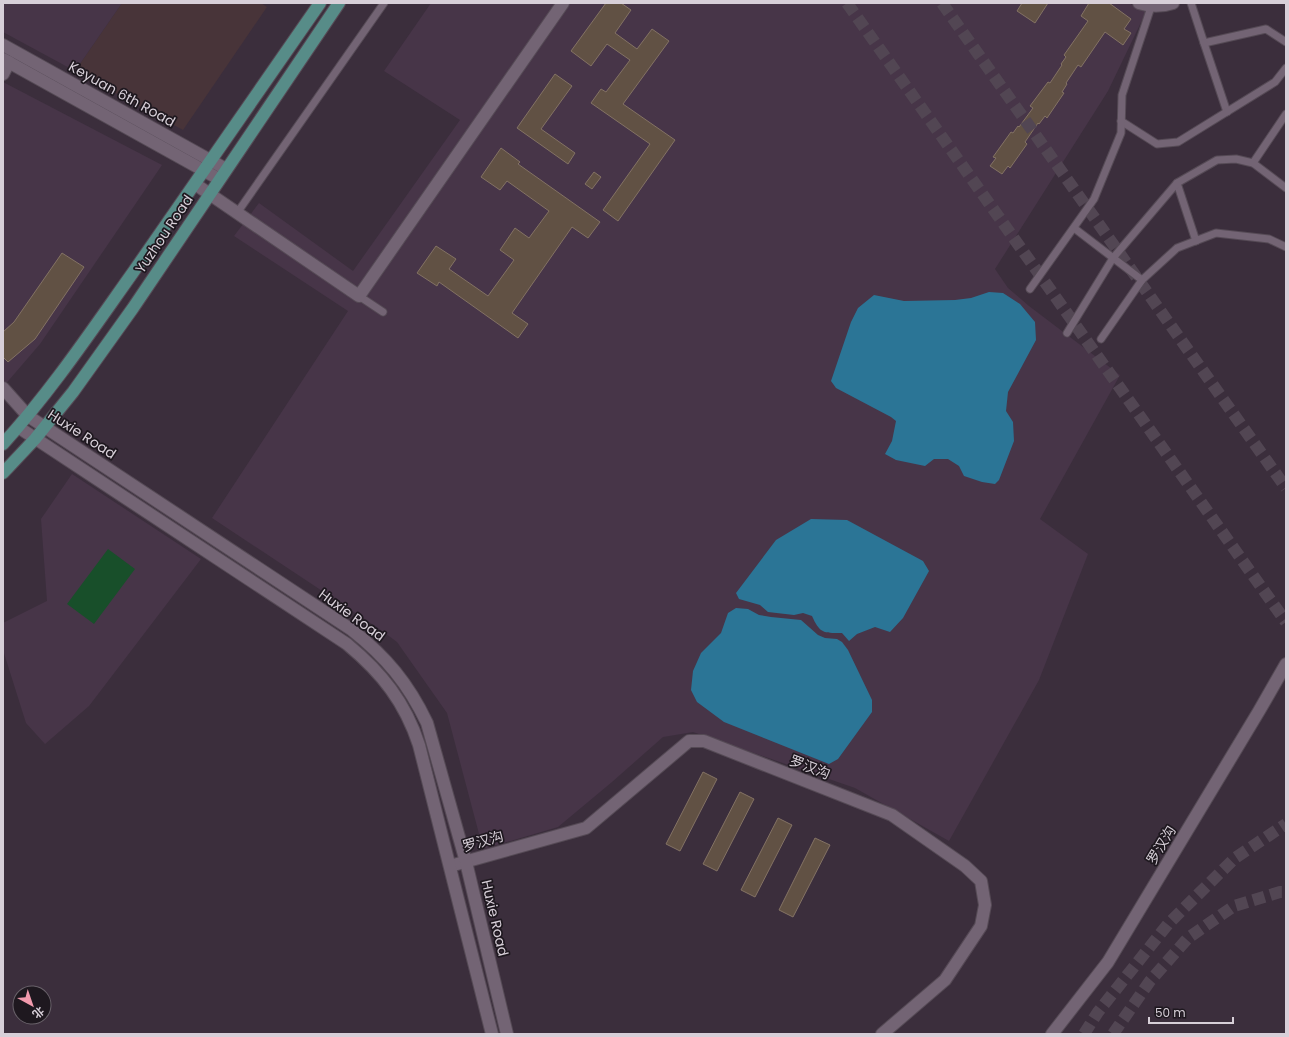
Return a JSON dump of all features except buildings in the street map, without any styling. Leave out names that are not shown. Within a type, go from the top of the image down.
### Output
[{"type":"main road","name":"Yuzhou Road","points":[[3,444],[55,382],[195,184],[320,3]]},
{"type":"main road","name":"Yuzhou Road","points":[[3,473],[35,439],[73,392],[119,328],[339,3]]},
{"type":"main road","points":[[195,184],[359,296],[563,3]]},
{"type":"main road","points":[[1139,3],[1150,7],[1166,6],[1173,3]]},
{"type":"main road","name":"Keyuan 6th Road","points":[[3,45],[226,169]]},
{"type":"main road","name":"Keyuan 6th Road","points":[[6,61],[219,179]]},
{"type":"main road","points":[[3,74],[6,61]]},
{"type":"main road","name":"Huxie Road","points":[[3,388],[28,416],[352,630],[373,647],[391,666],[408,688],[420,707],[427,723],[466,862],[506,1034]]},
{"type":"main road","name":"Huxie Road","points":[[18,427],[347,644],[375,669],[395,694],[414,729],[419,745],[492,1034]]},
{"type":"main road","name":"罗汉沟","points":[[1052,1034],[1108,962],[1286,664]]},
{"type":"main road","name":"罗汉沟","points":[[450,866],[586,828],[689,741],[704,742],[892,815],[965,866],[981,881],[985,905],[981,926],[944,980],[882,1034]]},
{"type":"lane","points":[[237,213],[384,3]]},
{"type":"lane","points":[[1191,3],[1227,112]]},
{"type":"lane","points":[[1030,289],[1094,199],[1121,133],[1122,95],[1150,7]]},
{"type":"lane","points":[[1204,43],[1266,29],[1286,42]]},
{"type":"lane","points":[[1121,121],[1157,144],[1178,142],[1275,82],[1286,68]]},
{"type":"lane","points":[[1253,163],[1286,114]]},
{"type":"lane","points":[[1067,333],[1113,258],[1177,183],[1217,160],[1236,159],[1253,163],[1285,185]]},
{"type":"lane","points":[[1177,183],[1196,241]]},
{"type":"lane","points":[[1074,228],[1142,280]]},
{"type":"lane","points":[[1101,339],[1142,280],[1177,248],[1216,233],[1269,239],[1286,247]]},
{"type":"lane","points":[[359,296],[383,312]]},
{"type":"shaded area","points":[[3,3],[122,3],[75,71],[3,32]]},
{"type":"shaded area","points":[[122,3],[261,3],[267,7],[183,130],[75,71]]},
{"type":"shaded area","points":[[431,3],[1130,3],[1135,8],[1146,12],[1108,91],[995,269],[1008,288],[1029,306],[1120,375],[1040,519],[1088,554],[1039,680],[949,841],[855,788],[693,732],[663,737],[558,827],[483,849],[447,713],[397,642],[212,518],[348,311],[234,236],[259,203],[353,271],[460,120],[384,71]]},
{"type":"shaded area","points":[[3,82],[162,165],[40,344],[3,387]]},
{"type":"shaded area","points":[[72,474],[201,559],[89,706],[45,744],[26,723],[3,650],[3,623],[47,601],[41,519]]},
{"type":"green space","points":[[108,549],[135,569],[94,624],[67,604]]},
{"type":"water","points":[[989,292],[1003,293],[1020,304],[1035,322],[1036,340],[1008,392],[1006,411],[1013,422],[1014,441],[999,480],[995,484],[982,482],[964,476],[959,466],[948,459],[934,459],[925,466],[896,460],[885,454],[892,441],[896,421],[836,388],[831,381],[851,322],[858,308],[874,295],[904,301],[955,300],[971,298]]},
{"type":"water","points":[[811,519],[847,520],[923,561],[929,571],[903,618],[890,632],[875,627],[857,634],[849,641],[842,633],[831,633],[820,629],[812,616],[803,613],[794,615],[768,612],[760,605],[739,599],[736,593],[776,540]]},
{"type":"water","points":[[736,608],[748,609],[759,615],[801,620],[818,635],[825,638],[837,639],[842,642],[848,650],[872,700],[872,712],[838,759],[829,764],[724,722],[697,702],[691,690],[693,671],[701,653],[721,633],[728,613]]},
{"type":"tunnel","points":[[847,3],[1286,622]]},
{"type":"tunnel","points":[[942,3],[1286,488]]},
{"type":"tunnel","points":[[1084,1034],[1098,1012],[1168,924],[1235,858],[1286,824]]},
{"type":"tunnel","points":[[1113,1034],[1150,981],[1188,938],[1234,906],[1280,892],[1286,892]]}]
